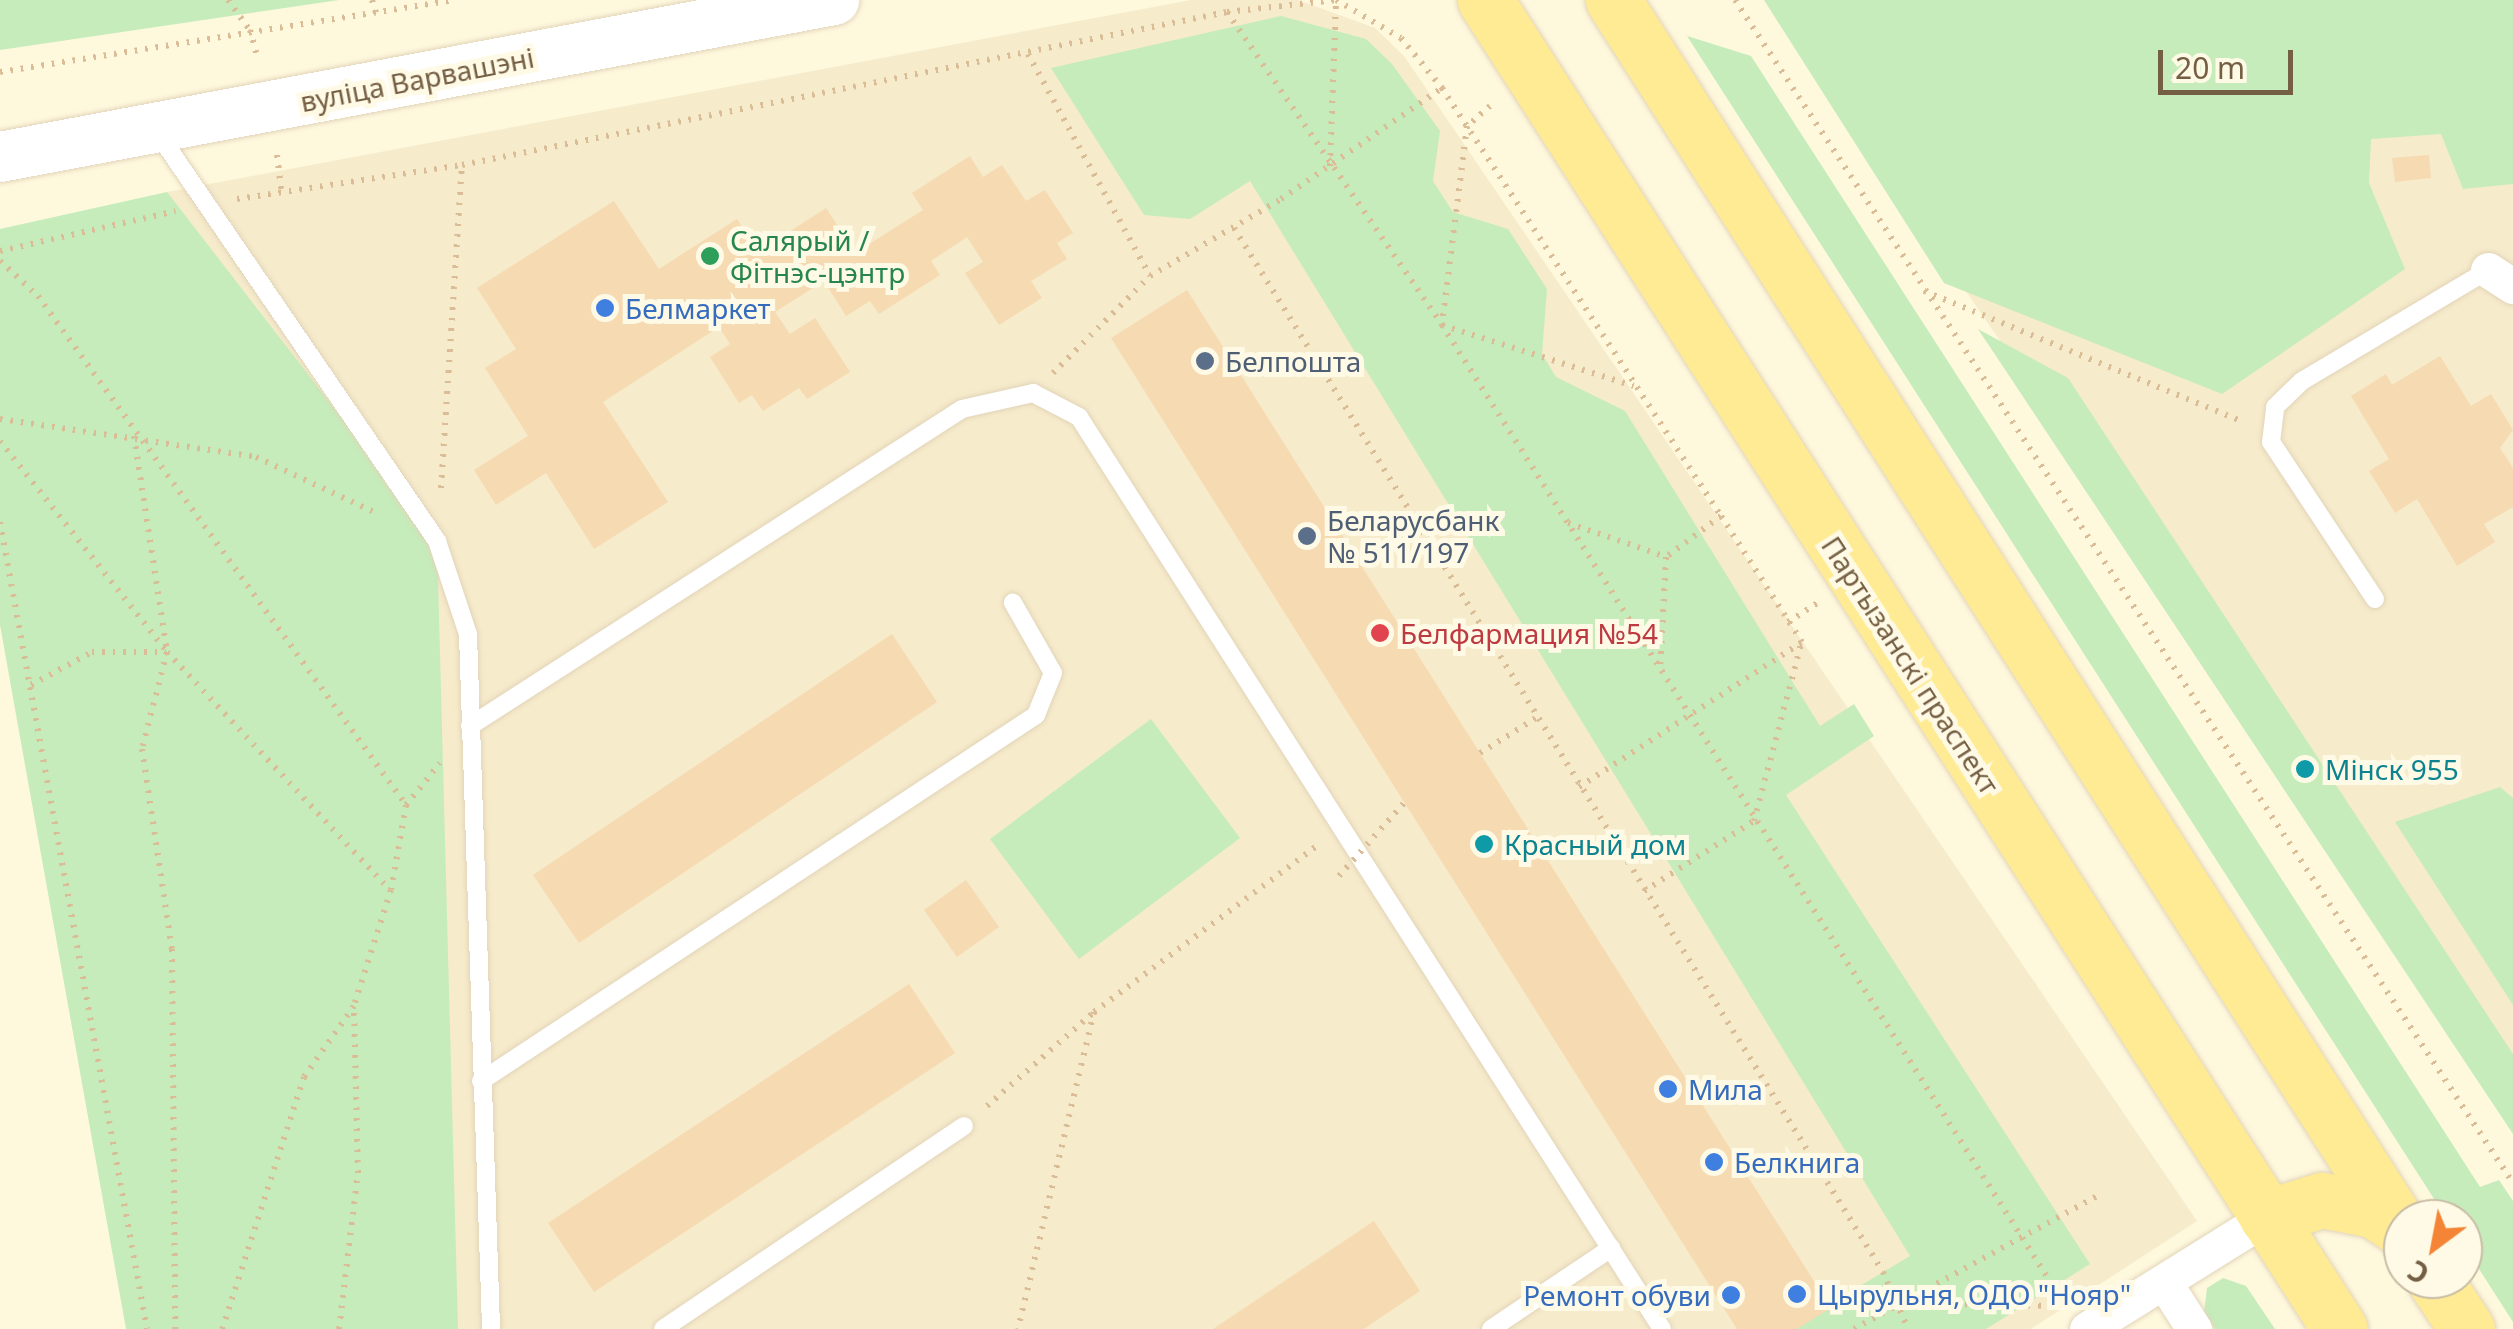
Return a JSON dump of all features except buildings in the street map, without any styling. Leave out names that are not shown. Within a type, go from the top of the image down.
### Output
[{"type":"main road","name":"вуліца Варвашэні","points":[[0,157],[834,0]]},
{"type":"main road","name":"Партызанскі праспект","points":[[1484,0],[2340,1329]]},
{"type":"main road","points":[[1612,0],[2383,1200]]},
{"type":"main road","points":[[2267,1216],[2322,1200],[2373,1210],[2383,1217]]},
{"type":"main road","points":[[2447,1299],[2466,1329]]},
{"type":"street","points":[[2087,1329],[2267,1216]]},
{"type":"street","points":[[2164,1282],[2194,1329]]},
{"type":"lane","points":[[154,128],[437,541],[468,634],[491,1329]]},
{"type":"lane","points":[[2376,598],[2271,442],[2275,407],[2302,381],[2500,278]]},
{"type":"lane","points":[[470,726],[962,409],[1033,393],[1079,417],[1662,1329]]},
{"type":"lane","points":[[481,1081],[1036,715],[1053,673],[1013,603]]},
{"type":"lane","points":[[662,1329],[964,1126]]},
{"type":"lane","points":[[1491,1329],[1611,1248]]},
{"type":"path","points":[[228,0],[250,30],[258,57]]},
{"type":"path","points":[[372,0],[376,13]]},
{"type":"path","points":[[0,72],[455,0]]},
{"type":"path","points":[[1330,167],[1336,0]]},
{"type":"path","points":[[0,252],[207,204],[462,165],[1227,12],[1336,0],[1402,38],[1442,88],[1802,642],[1754,821],[1644,891]]},
{"type":"path","points":[[1736,0],[2513,1183]]},
{"type":"path","points":[[1227,12],[1442,325],[1686,717],[2066,1306],[1901,1303]]},
{"type":"path","points":[[1028,54],[1150,276]]},
{"type":"path","points":[[1033,393],[1150,276],[1330,167],[1442,88]]},
{"type":"path","points":[[1442,325],[1466,126],[1490,106]]},
{"type":"path","points":[[277,155],[282,193]]},
{"type":"path","points":[[0,419],[133,435],[256,457],[437,541],[462,165]]},
{"type":"path","points":[[1234,228],[1901,1303],[1908,1329]]},
{"type":"path","points":[[0,262],[38,296],[133,435],[406,805],[391,890],[354,1006],[304,1077],[222,1329]]},
{"type":"path","points":[[1923,290],[2240,424]]},
{"type":"path","points":[[1442,325],[1636,387]]},
{"type":"path","points":[[133,435],[167,652],[142,749],[172,949],[175,1329]]},
{"type":"path","points":[[0,442],[167,652],[391,890]]},
{"type":"path","points":[[1666,557],[1722,516]]},
{"type":"path","points":[[0,522],[147,1329]]},
{"type":"path","points":[[1566,523],[1666,557]]},
{"type":"path","points":[[1660,671],[1666,557]]},
{"type":"path","points":[[1579,788],[1802,642]]},
{"type":"path","points":[[31,685],[92,652],[167,652]]},
{"type":"path","points":[[1480,753],[1536,718]]},
{"type":"path","points":[[1339,876],[1404,803]]},
{"type":"path","points":[[964,1126],[1094,1012],[1318,846]]},
{"type":"path","points":[[338,1329],[358,1174],[354,1006]]},
{"type":"path","points":[[1018,1329],[1094,1012]]},
{"type":"path","points":[[1854,1329],[2101,1194]]},
{"type":"shaded area","points":[[1191,0],[1298,0],[1375,28],[1404,56],[2197,1221],[2031,1329],[442,1329],[167,192]]},
{"type":"shaded area","points":[[1766,0],[2513,0],[2513,1088]]},
{"type":"green space","points":[[0,0],[339,0],[0,50]]},
{"type":"green space","points":[[1764,0],[2513,0],[2513,184],[2463,189],[2441,134],[2371,139],[2369,183],[2405,269],[2222,394],[1944,283]]},
{"type":"green space","points":[[1281,16],[1366,39],[1392,64],[1440,131],[1433,181],[1453,212],[1508,229],[1547,289],[1542,354],[1556,377],[1625,411],[1820,726],[1854,704],[1874,736],[1786,795],[2090,1264],[1986,1329],[1788,1329],[1910,1256],[1250,181],[1190,219],[1144,215],[1051,68]]},
{"type":"green space","points":[[1687,36],[1751,56],[2480,1187],[2499,1180],[2513,1201],[2513,1322],[2483,1275],[2483,1199],[2434,1199]]},
{"type":"green space","points":[[167,192],[437,541],[458,1329],[126,1329],[0,625],[0,229]]},
{"type":"green space","points":[[1978,329],[2068,378],[2513,1054],[2513,1134]]},
{"type":"green space","points":[[1151,719],[1240,838],[1079,959],[990,839]]},
{"type":"green space","points":[[2500,787],[2513,798],[2513,1005],[2395,822]]},
{"type":"green space","points":[[2223,1278],[2246,1286],[2275,1329],[2215,1329],[2204,1312],[2207,1288]]},
{"type":"place","name":"Салярый / Фітнэс-цэнтр","points":[[710,256]]},
{"type":"place","name":"Белмаркет","points":[[605,308]]},
{"type":"place","name":"Белпошта","points":[[1205,361]]},
{"type":"place","name":"Беларусбанк № 511/197","points":[[1307,536]]},
{"type":"place","name":"Белфармация №54","points":[[1380,633]]},
{"type":"place","name":"Мінск 955","points":[[2305,769]]},
{"type":"place","name":"Красный дом","points":[[1484,844]]},
{"type":"place","name":"Мила","points":[[1668,1089]]},
{"type":"place","name":"Белкнига","points":[[1714,1162]]},
{"type":"place","name":"Цырульня, ОДО \"Нояр\"","points":[[1797,1294]]},
{"type":"place","name":"Ремонт обуви","points":[[1731,1295]]}]
